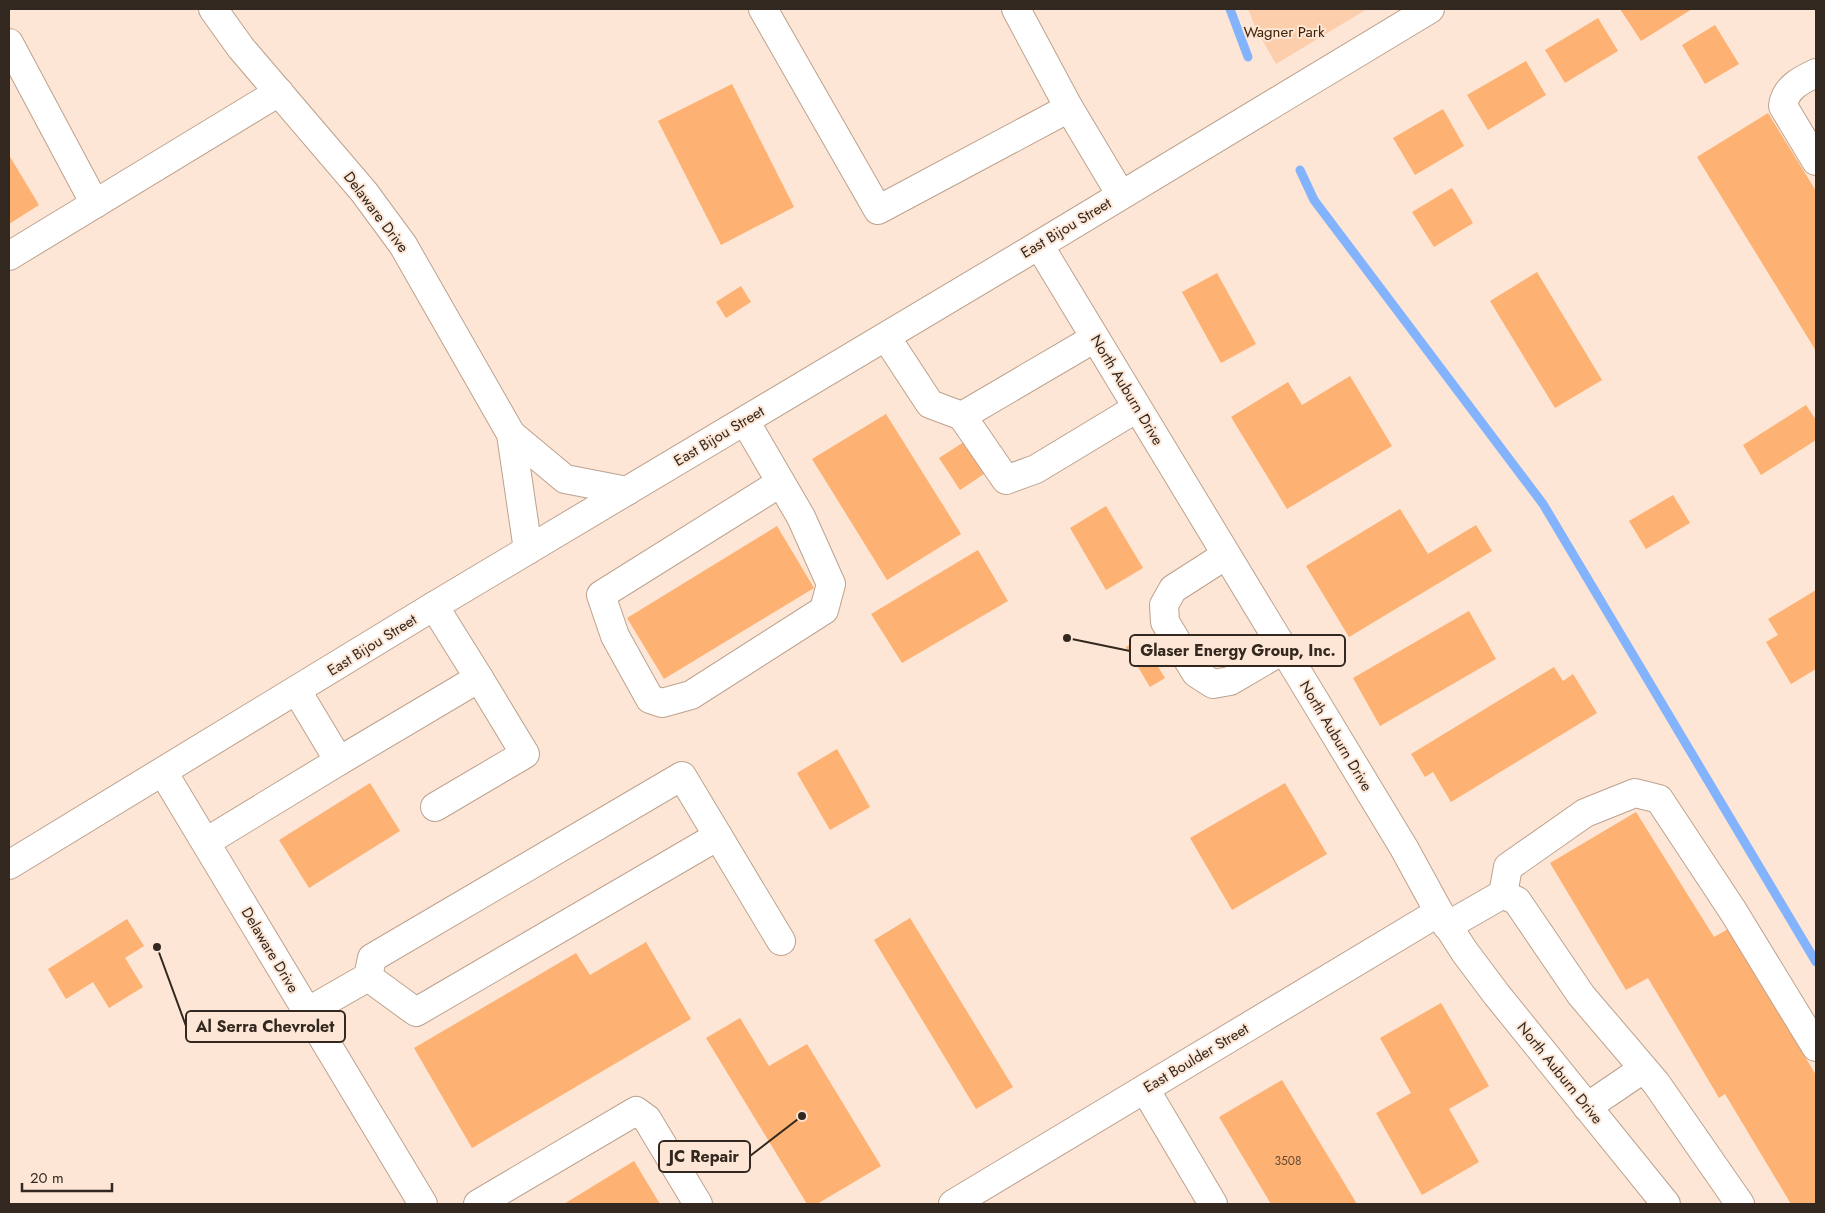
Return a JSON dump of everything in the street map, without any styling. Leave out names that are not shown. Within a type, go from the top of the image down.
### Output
[{"type":"street","name":"Delaware Drive","points":[[213,9],[241,48],[364,192],[403,245],[511,434],[565,479],[627,491]]},
{"type":"street","points":[[763,9],[878,210],[1069,108]]},
{"type":"street","points":[[1016,9],[1069,108],[1121,195]]},
{"type":"street","name":"East Bijou Street","points":[[9,865],[434,606],[1430,9]]},
{"type":"street","points":[[9,43],[95,204]]},
{"type":"street","points":[[1816,73],[1792,87],[1784,95],[1783,106],[1816,161]]},
{"type":"street","points":[[9,256],[280,92]]},
{"type":"street","name":"North Auburn Drive","points":[[1039,245],[1404,848],[1443,919],[1497,995],[1666,1204]]},
{"type":"street","points":[[886,336],[930,404],[962,416],[1006,480],[1036,469],[1137,408]]},
{"type":"street","points":[[962,416],[1095,338]]},
{"type":"street","points":[[745,421],[801,517],[832,584],[824,610],[690,695],[662,703],[650,700],[615,636],[601,595],[780,483]]},
{"type":"street","name":"Delaware Drive","points":[[511,434],[528,550]]},
{"type":"street","points":[[1226,555],[1173,589],[1164,605],[1165,622],[1196,673],[1213,684],[1230,681],[1283,650]]},
{"type":"street","points":[[434,606],[524,754],[435,807]]},
{"type":"street","points":[[206,842],[479,678]]},
{"type":"street","points":[[296,691],[339,761]]},
{"type":"street","name":"Delaware Drive","points":[[163,772],[423,1204]]},
{"type":"street","points":[[308,1012],[368,977],[372,958],[682,776],[781,941]]},
{"type":"street","points":[[1740,1204],[1656,1083],[1581,995],[1517,901],[1503,894],[1508,867],[1585,813],[1635,793],[1659,799],[1733,911],[1816,1047]]},
{"type":"street","points":[[368,977],[416,1012],[718,836]]},
{"type":"street","name":"East Boulder Street","points":[[953,1204],[1144,1089],[1443,919],[1503,894]]},
{"type":"street","points":[[1587,1106],[1644,1069]]},
{"type":"street","points":[[1144,1089],[1212,1204]]},
{"type":"street","points":[[478,1204],[636,1111],[647,1119],[698,1204]]},
{"type":"green space","name":"Wagner Park","points":[[1248,9],[1367,9],[1276,64],[1256,29]]},
{"type":"building","points":[[1620,9],[1692,9],[1641,41]]},
{"type":"building","points":[[1598,18],[1618,51],[1565,83],[1545,50]]},
{"type":"building","points":[[1715,25],[1739,64],[1705,84],[1682,45]]},
{"type":"building","points":[[1526,61],[1546,95],[1488,130],[1467,95]]},
{"type":"building","points":[[732,84],[794,207],[721,245],[658,121]]},
{"type":"building","points":[[1443,109],[1464,146],[1415,175],[1393,138]]},
{"type":"building","points":[[1768,113],[1816,191],[1816,351],[1697,157]]},
{"type":"building","points":[[9,155],[39,205],[9,224]]},
{"type":"building","points":[[1452,188],[1473,223],[1434,247],[1412,212]]},
{"type":"building","points":[[1537,272],[1602,380],[1555,408],[1490,301]]},
{"type":"building","points":[[1217,273],[1256,344],[1221,363],[1182,292]]},
{"type":"building","points":[[741,286],[751,302],[726,318],[716,302]]},
{"type":"building","points":[[1350,376],[1392,446],[1287,509],[1231,417],[1288,382],[1302,405]]},
{"type":"building","points":[[1806,405],[1816,420],[1816,440],[1761,475],[1743,445]]},
{"type":"building","points":[[886,414],[961,534],[887,580],[812,459]]},
{"type":"building","points":[[970,438],[990,470],[960,490],[939,458]]},
{"type":"building","points":[[1673,495],[1690,523],[1646,549],[1629,521]]},
{"type":"building","points":[[1106,506],[1143,568],[1106,590],[1070,528]]},
{"type":"building","points":[[1400,509],[1428,554],[1476,525],[1492,551],[1349,637],[1306,566]]},
{"type":"building","points":[[777,526],[814,588],[664,679],[627,618]]},
{"type":"building","points":[[978,550],[1008,601],[902,663],[871,614]]},
{"type":"building","points":[[1816,590],[1816,669],[1791,684],[1766,642],[1778,635],[1768,619]]},
{"type":"building","points":[[1469,611],[1496,659],[1380,726],[1353,678]]},
{"type":"building","points":[[1140,638],[1165,678],[1150,687],[1126,647]]},
{"type":"building","points":[[1554,667],[1563,681],[1573,674],[1597,713],[1451,802],[1433,772],[1425,777],[1411,754]]},
{"type":"building","points":[[837,749],[870,807],[830,830],[797,773]]},
{"type":"building","points":[[370,783],[400,831],[309,888],[279,840]]},
{"type":"building","points":[[1285,783],[1327,854],[1232,910],[1190,838]]},
{"type":"building","points":[[1636,812],[1714,937],[1728,929],[1816,1075],[1816,1204],[1791,1204],[1725,1094],[1719,1098],[1648,978],[1626,990],[1550,863]]},
{"type":"building","points":[[910,918],[1013,1087],[976,1109],[874,940]]},
{"type":"building","points":[[127,919],[144,946],[125,958],[143,987],[109,1008],[93,982],[66,999],[48,969]]},
{"type":"building","points":[[646,942],[691,1019],[472,1148],[414,1048],[576,953],[590,975]]},
{"type":"building","points":[[1441,1003],[1489,1086],[1449,1109],[1479,1162],[1422,1195],[1376,1113],[1411,1093],[1380,1038]]},
{"type":"building","points":[[740,1018],[769,1066],[807,1044],[881,1166],[817,1204],[807,1204],[706,1038]]},
{"type":"building","points":[[1282,1080],[1357,1204],[1271,1204],[1219,1117]]},
{"type":"building","points":[[634,1161],[660,1204],[564,1204]]},
{"type":"waterway","points":[[1230,9],[1248,57]]},
{"type":"waterway","points":[[1300,170],[1314,200],[1543,504],[1816,962]]},
{"type":"place","name":"Glaser Energy Group, Inc.","points":[[1067,638]]},
{"type":"place","name":"Al Serra Chevrolet","points":[[157,947]]},
{"type":"place","name":"JC Repair","points":[[802,1116]]}]
